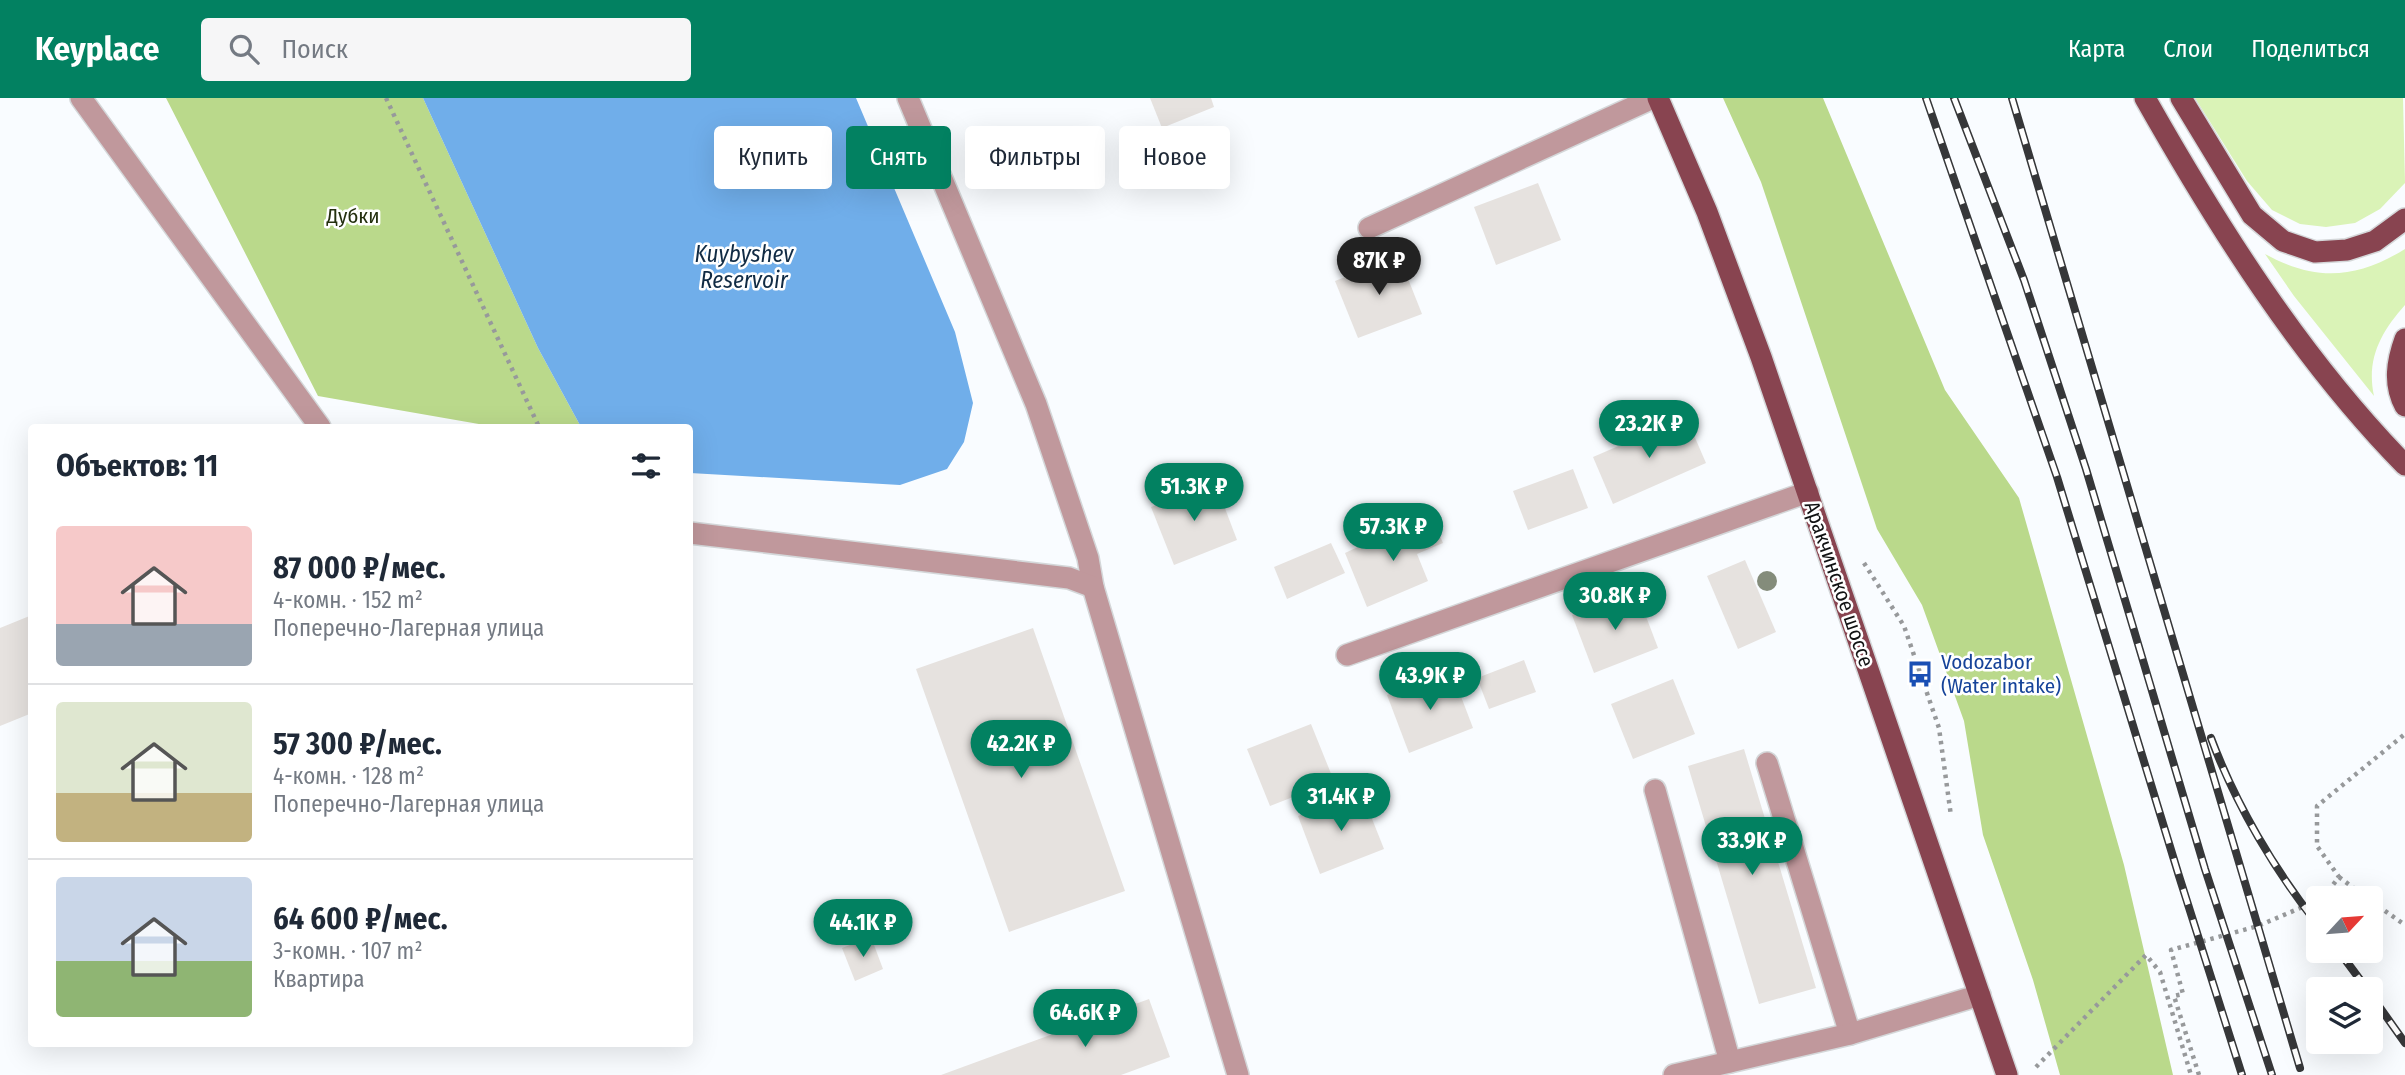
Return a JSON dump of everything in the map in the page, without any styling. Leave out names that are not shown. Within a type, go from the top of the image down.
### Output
[{"type":"main road","name":"Аракчинское шоссе","points":[[1656,98],[1707,212],[1808,492],[2007,1075]]},
{"type":"main road","points":[[2145,98],[2196,189],[2245,264],[2308,351],[2405,465]]},
{"type":"main road","points":[[2181,98],[2252,215],[2283,241],[2315,252],[2347,250],[2375,241],[2405,219]]},
{"type":"main road","points":[[2405,339],[2397,367],[2399,395],[2405,405]]},
{"type":"street","points":[[81,98],[318,424]]},
{"type":"street","points":[[908,98],[1036,404],[1088,558],[1093,587],[1238,1075]]},
{"type":"street","points":[[1369,229],[1656,98]]},
{"type":"street","points":[[1347,655],[1808,492]]},
{"type":"street","points":[[693,533],[1069,578],[1093,587]]},
{"type":"street","points":[[1767,763],[1850,1034]]},
{"type":"street","points":[[1655,790],[1730,1062]]},
{"type":"street","points":[[1674,1075],[1850,1034],[1980,995]]},
{"type":"path","points":[[386,98],[538,424]]},
{"type":"path","points":[[2351,886],[2339,877],[2317,846],[2317,806],[2405,734]]},
{"type":"path","points":[[2332,886],[2339,877]]},
{"type":"path","points":[[2199,1075],[2174,996],[2183,994],[2171,950],[2258,926],[2306,905]]},
{"type":"path","points":[[2384,910],[2405,925]]},
{"type":"path","points":[[2036,1067],[2146,954],[2160,972],[2191,1075]]},
{"type":"green space","name":"Дубки","points":[[166,98],[423,98],[538,348],[579,424],[479,424],[318,396]]},
{"type":"green space","points":[[1723,98],[1823,98],[1945,390],[2019,498],[2124,865],[2173,1075],[2060,1075],[2033,980],[1983,835],[1964,721],[1922,605],[1877,529],[1761,182]]},
{"type":"green space","points":[[2195,98],[2403,98],[2405,183],[2380,209],[2355,223],[2326,227],[2300,224],[2272,210],[2247,181]]},
{"type":"green space","points":[[2405,249],[2405,305],[2389,325],[2374,358],[2374,396],[2294,296],[2265,254],[2301,269],[2336,273],[2370,266]]},
{"type":"water","name":"Kuybyshev Reservoir","points":[[423,98],[856,98],[868,126],[846,126],[846,189],[894,189],[955,332],[973,403],[964,442],[947,469],[900,485],[693,473],[693,424],[579,424],[538,348]]},
{"type":"building","points":[[1150,98],[1211,98],[1214,107],[1161,126]]},
{"type":"building","points":[[1538,183],[1561,240],[1496,265],[1474,207]]},
{"type":"building","points":[[1399,256],[1422,314],[1358,338],[1335,281]]},
{"type":"building","points":[[1686,417],[1706,463],[1613,504],[1593,457]]},
{"type":"building","points":[[1573,469],[1588,508],[1528,530],[1513,491]]},
{"type":"building","points":[[1215,482],[1237,540],[1174,565],[1151,507]]},
{"type":"building","points":[[1433,520],[1443,543],[1417,554],[1428,581],[1367,607],[1345,553],[1362,545],[1364,549]]},
{"type":"building","points":[[1331,543],[1345,573],[1287,599],[1274,567]]},
{"type":"building","points":[[1745,560],[1776,632],[1738,649],[1707,576]]},
{"type":"building","points":[[1636,590],[1658,648],[1594,673],[1572,615]]},
{"type":"building","points":[[28,617],[28,715],[0,726],[0,628]]},
{"type":"building","points":[[1033,628],[1125,891],[1009,932],[916,669]]},
{"type":"building","points":[[1524,660],[1536,692],[1489,709],[1477,678]]},
{"type":"building","points":[[1451,670],[1473,728],[1409,753],[1387,695]]},
{"type":"building","points":[[1673,679],[1695,734],[1633,759],[1611,704]]},
{"type":"building","points":[[1311,724],[1334,781],[1270,806],[1247,749]]},
{"type":"building","points":[[1744,749],[1816,988],[1759,1004],[1688,766]]},
{"type":"building","points":[[1361,791],[1384,849],[1320,874],[1298,816]]},
{"type":"building","points":[[871,937],[883,969],[855,981],[842,948]]},
{"type":"building","points":[[1149,999],[1170,1057],[1121,1075],[941,1075]]},
{"type":"railway","points":[[1926,98],[2057,477],[2242,1075]]},
{"type":"railway","points":[[1954,98],[2024,280],[2086,469],[2205,869],[2272,1075]]},
{"type":"railway","points":[[2012,98],[2300,1068]]},
{"type":"railway","points":[[2211,738],[2232,788],[2258,837],[2306,909]]},
{"type":"railway","points":[[2348,963],[2358,977]]},
{"type":"railway","points":[[2383,1012],[2405,1043]]},
{"type":"place","name":"Vodozabor (Water intake)","points":[[1920,674]]}]
